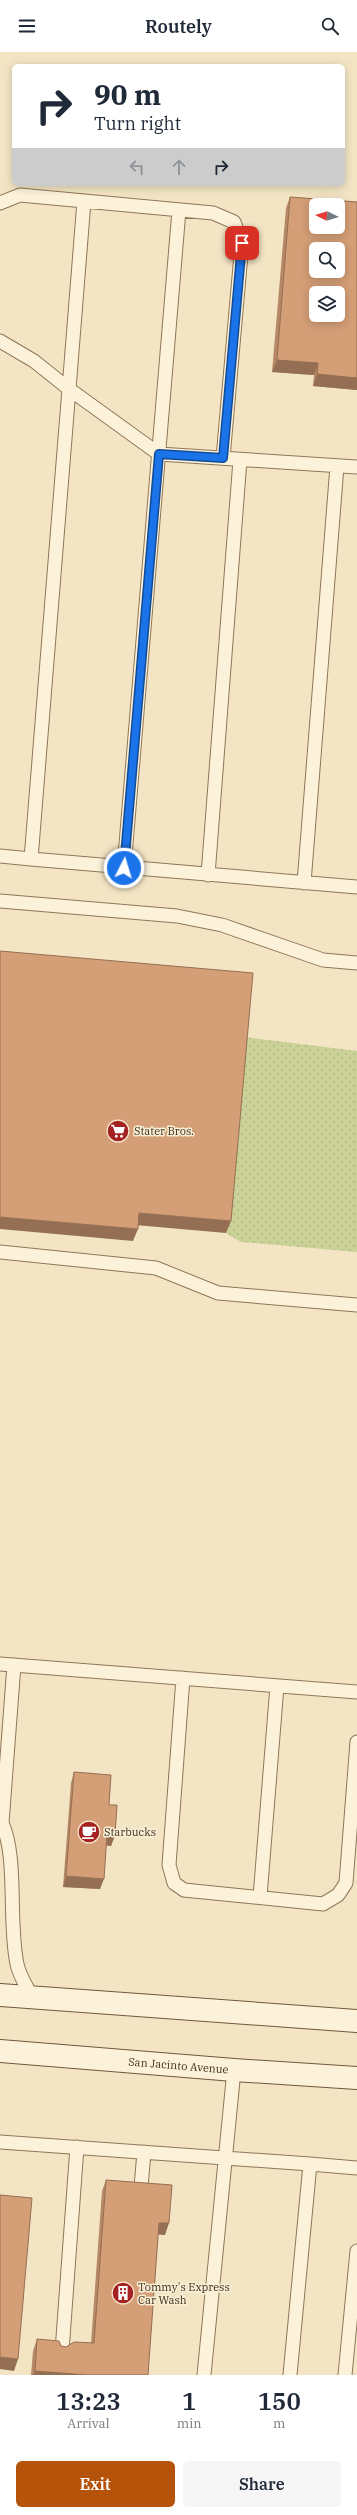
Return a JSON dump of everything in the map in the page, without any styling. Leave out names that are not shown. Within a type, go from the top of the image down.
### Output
[{"type":"main road","points":[[0,1995],[357,2021]]},
{"type":"main road","name":"San Jacinto Avenue","points":[[0,2051],[234,2070],[357,2078]]},
{"type":"lane","points":[[0,202],[20,195],[213,213],[234,222],[242,243],[223,458]]},
{"type":"lane","points":[[31,859],[84,201]]},
{"type":"lane","points":[[124,868],[179,210]]},
{"type":"lane","points":[[0,341],[34,361],[69,389],[159,454],[357,467]]},
{"type":"lane","points":[[208,875],[240,460]]},
{"type":"lane","points":[[304,883],[337,466]]},
{"type":"lane","points":[[0,856],[124,868],[357,887]]},
{"type":"lane","points":[[0,901],[177,916],[222,925],[324,960],[357,963]]},
{"type":"lane","points":[[0,1252],[156,1268],[218,1293],[357,1305]]},
{"type":"lane","points":[[0,1664],[357,1692]]},
{"type":"lane","points":[[14,1665],[1,1825],[6,1833],[10,1860],[13,1938],[17,1966],[32,1998]]},
{"type":"lane","points":[[183,1678],[169,1865],[174,1883],[184,1890],[323,1904],[338,1895],[346,1882],[357,1742]]},
{"type":"lane","points":[[260,1897],[278,1686]]},
{"type":"lane","points":[[204,2375],[224,2158],[234,2070]]},
{"type":"lane","points":[[0,2142],[357,2168]]},
{"type":"lane","points":[[62,2351],[77,2147]]},
{"type":"lane","points":[[141,2187],[144,2152]]},
{"type":"lane","points":[[290,2375],[310,2164]]},
{"type":"lane","points":[[345,2375],[357,2251]]},
{"type":"green space","points":[[244,1037],[357,1051],[357,1252],[241,1242],[226,1233]]},
{"type":"building","points":[[290,197],[309,198],[309,234],[345,234],[345,201],[357,202],[357,378],[317,374],[318,363],[277,360]]},
{"type":"building","name":"Stater Bros.","points":[[0,951],[253,973],[231,1221],[139,1213],[138,1229],[0,1217]]},
{"type":"building","points":[[74,1772],[111,1775],[109,1805],[117,1805],[115,1835],[107,1834],[104,1879],[66,1876]]},
{"type":"building","name":"Tommy's Express Car Wash","points":[[106,2180],[172,2185],[169,2223],[159,2223],[148,2375],[87,2375],[35,2371],[37,2339],[59,2341],[61,2346],[66,2347],[74,2342],[94,2343]]},
{"type":"building","points":[[0,2195],[32,2198],[18,2359],[0,2357]]},
{"type":"place","name":"Stater Bros.","points":[[118,1131]]},
{"type":"place","name":"Starbucks","points":[[89,1832]]},
{"type":"place","name":"Tommy's Express Car Wash","points":[[123,2293]]},
{"type":"route","points":[[124,868],[159,454],[223,458],[242,243]]}]
